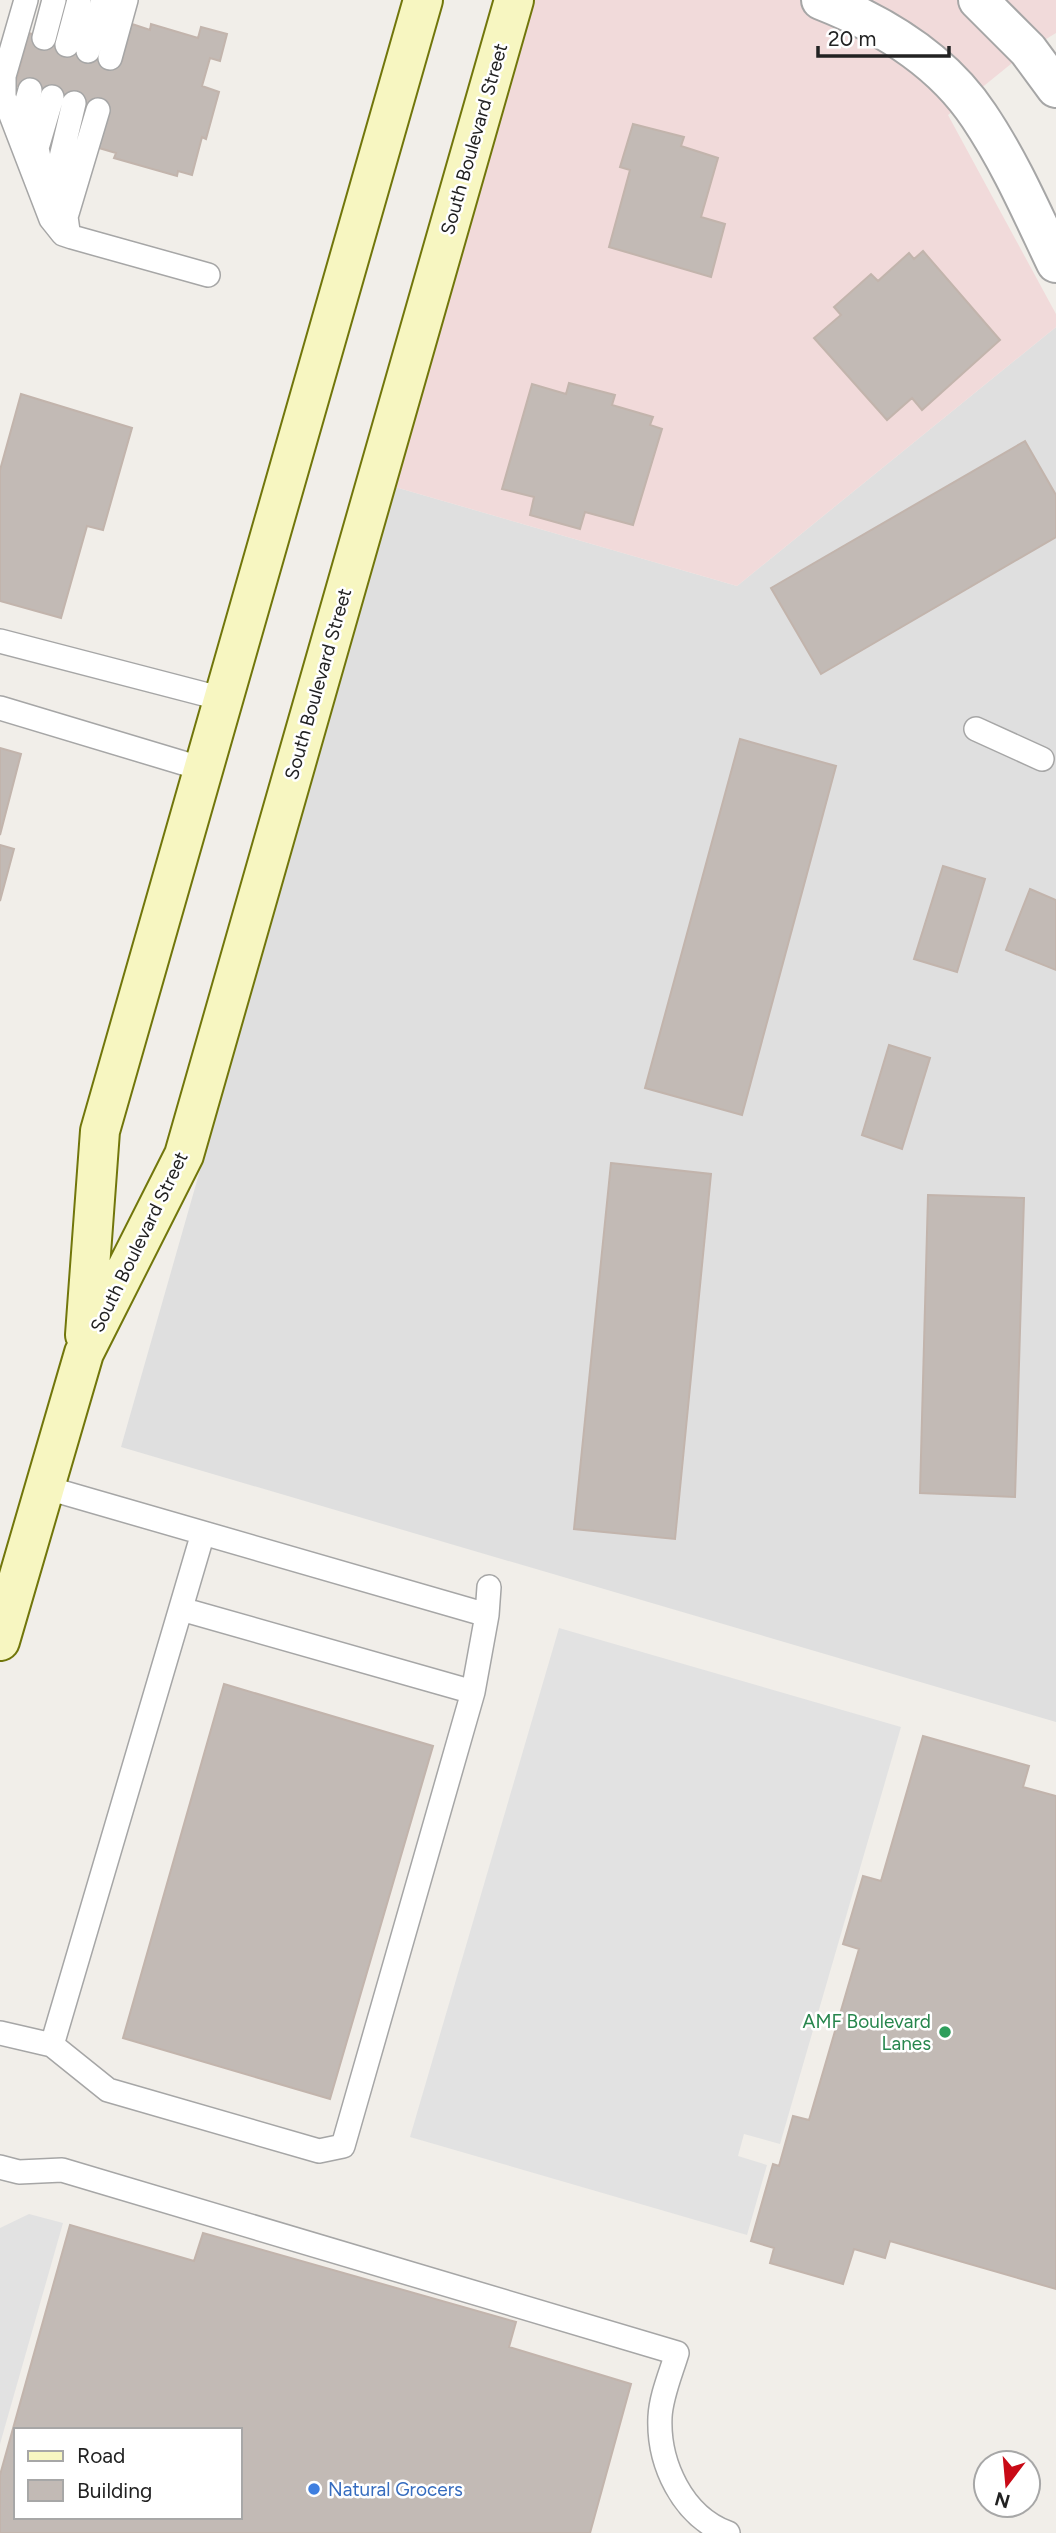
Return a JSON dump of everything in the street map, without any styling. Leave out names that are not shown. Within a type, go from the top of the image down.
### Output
[{"type":"main road","name":"South Boulevard Street","points":[[83,1353],[100,1131],[423,0]]},
{"type":"main road","name":"South Boulevard Street","points":[[0,1641],[83,1353],[184,1155],[514,0]]},
{"type":"street","points":[[821,0],[858,14],[893,34],[952,83],[978,114],[1015,178],[1056,263]]},
{"type":"street","points":[[978,0],[1028,50],[1056,88]]},
{"type":"lane","points":[[26,0],[4,76],[4,97],[51,219],[63,233],[72,237],[208,275]]},
{"type":"lane","points":[[44,38],[54,0]]},
{"type":"lane","points":[[79,0],[77,48],[103,0]]},
{"type":"lane","points":[[110,58],[127,0]]},
{"type":"lane","points":[[30,90],[20,125],[53,219],[72,237]]},
{"type":"lane","points":[[52,97],[37,148],[53,211],[61,227],[72,237]]},
{"type":"lane","points":[[72,237],[56,210],[53,191],[74,103]]},
{"type":"lane","points":[[72,237],[66,217],[98,110]]},
{"type":"lane","points":[[0,641],[223,699]]},
{"type":"lane","points":[[0,708],[203,769]]},
{"type":"lane","points":[[976,729],[1042,759]]},
{"type":"lane","points":[[44,1487],[487,1615]]},
{"type":"lane","points":[[52,2045],[203,1533]]},
{"type":"lane","points":[[0,2033],[52,2045],[107,2090],[319,2151],[343,2146],[473,1692],[487,1615],[489,1587]]},
{"type":"lane","points":[[181,1609],[473,1692]]},
{"type":"lane","points":[[0,2167],[19,2172],[62,2169],[677,2353],[660,2414],[661,2439],[666,2462],[676,2488],[691,2507],[713,2528],[728,2533]]},
{"type":"shaded area","points":[[535,0],[1056,0],[1056,33],[1028,50],[948,115],[1056,314],[1056,327],[737,586],[395,487]]},
{"type":"shaded area","points":[[1056,327],[1056,1722],[121,1447],[395,487],[737,586]]},
{"type":"shaded area","name":"AMF Boulevard Lanes","points":[[559,1628],[901,1727],[780,2144],[744,2134],[738,2156],[767,2165],[747,2235],[410,2137]]},
{"type":"shaded area","points":[[29,2214],[63,2223],[0,2444],[0,2228]]},
{"type":"building","points":[[132,24],[150,30],[151,24],[198,38],[201,27],[227,34],[220,61],[210,58],[202,86],[219,92],[206,139],[202,137],[192,175],[178,171],[177,176],[114,158],[116,153],[99,148],[108,113],[15,85],[29,33],[122,61]]},
{"type":"building","points":[[633,124],[684,137],[681,146],[718,158],[701,217],[725,224],[711,277],[609,247],[630,170],[620,167]]},
{"type":"building","points":[[923,251],[1000,340],[922,410],[912,398],[887,420],[814,338],[841,315],[834,307],[871,274],[878,281],[909,253],[914,259]]},
{"type":"building","points":[[569,383],[615,395],[612,405],[653,417],[650,425],[662,429],[633,525],[585,512],[580,529],[530,515],[534,497],[502,489],[532,384],[566,394]]},
{"type":"building","points":[[21,394],[132,428],[103,530],[87,526],[61,618],[0,601],[0,470]]},
{"type":"building","points":[[1025,441],[1056,495],[1056,537],[821,674],[771,588]]},
{"type":"building","points":[[740,739],[836,766],[742,1115],[645,1088]]},
{"type":"building","points":[[0,748],[21,754],[0,835]]},
{"type":"building","points":[[0,845],[14,849],[0,901]]},
{"type":"building","points":[[943,866],[985,879],[957,972],[914,959]]},
{"type":"building","points":[[1030,889],[1056,900],[1056,970],[1006,950]]},
{"type":"building","points":[[889,1045],[930,1058],[902,1149],[862,1135]]},
{"type":"building","points":[[611,1163],[711,1174],[675,1539],[574,1529]]},
{"type":"building","points":[[928,1195],[1024,1198],[1015,1497],[920,1493]]},
{"type":"building","points":[[224,1684],[433,1746],[330,2099],[123,2038]]},
{"type":"building","name":"AMF Boulevard Lanes","points":[[923,1736],[1029,1766],[1023,1787],[1056,1796],[1056,2289],[890,2241],[885,2258],[854,2249],[843,2284],[770,2263],[774,2248],[751,2241],[773,2164],[779,2166],[793,2116],[809,2120],[859,1949],[843,1944],[863,1876],[881,1881]]},
{"type":"building","points":[[70,2225],[194,2261],[203,2233],[516,2322],[509,2347],[631,2384],[590,2533],[0,2533],[0,2475]]},
{"type":"place","name":"AMF Boulevard Lanes","points":[[945,2032]]},
{"type":"place","name":"Natural Grocers","points":[[314,2489]]}]
